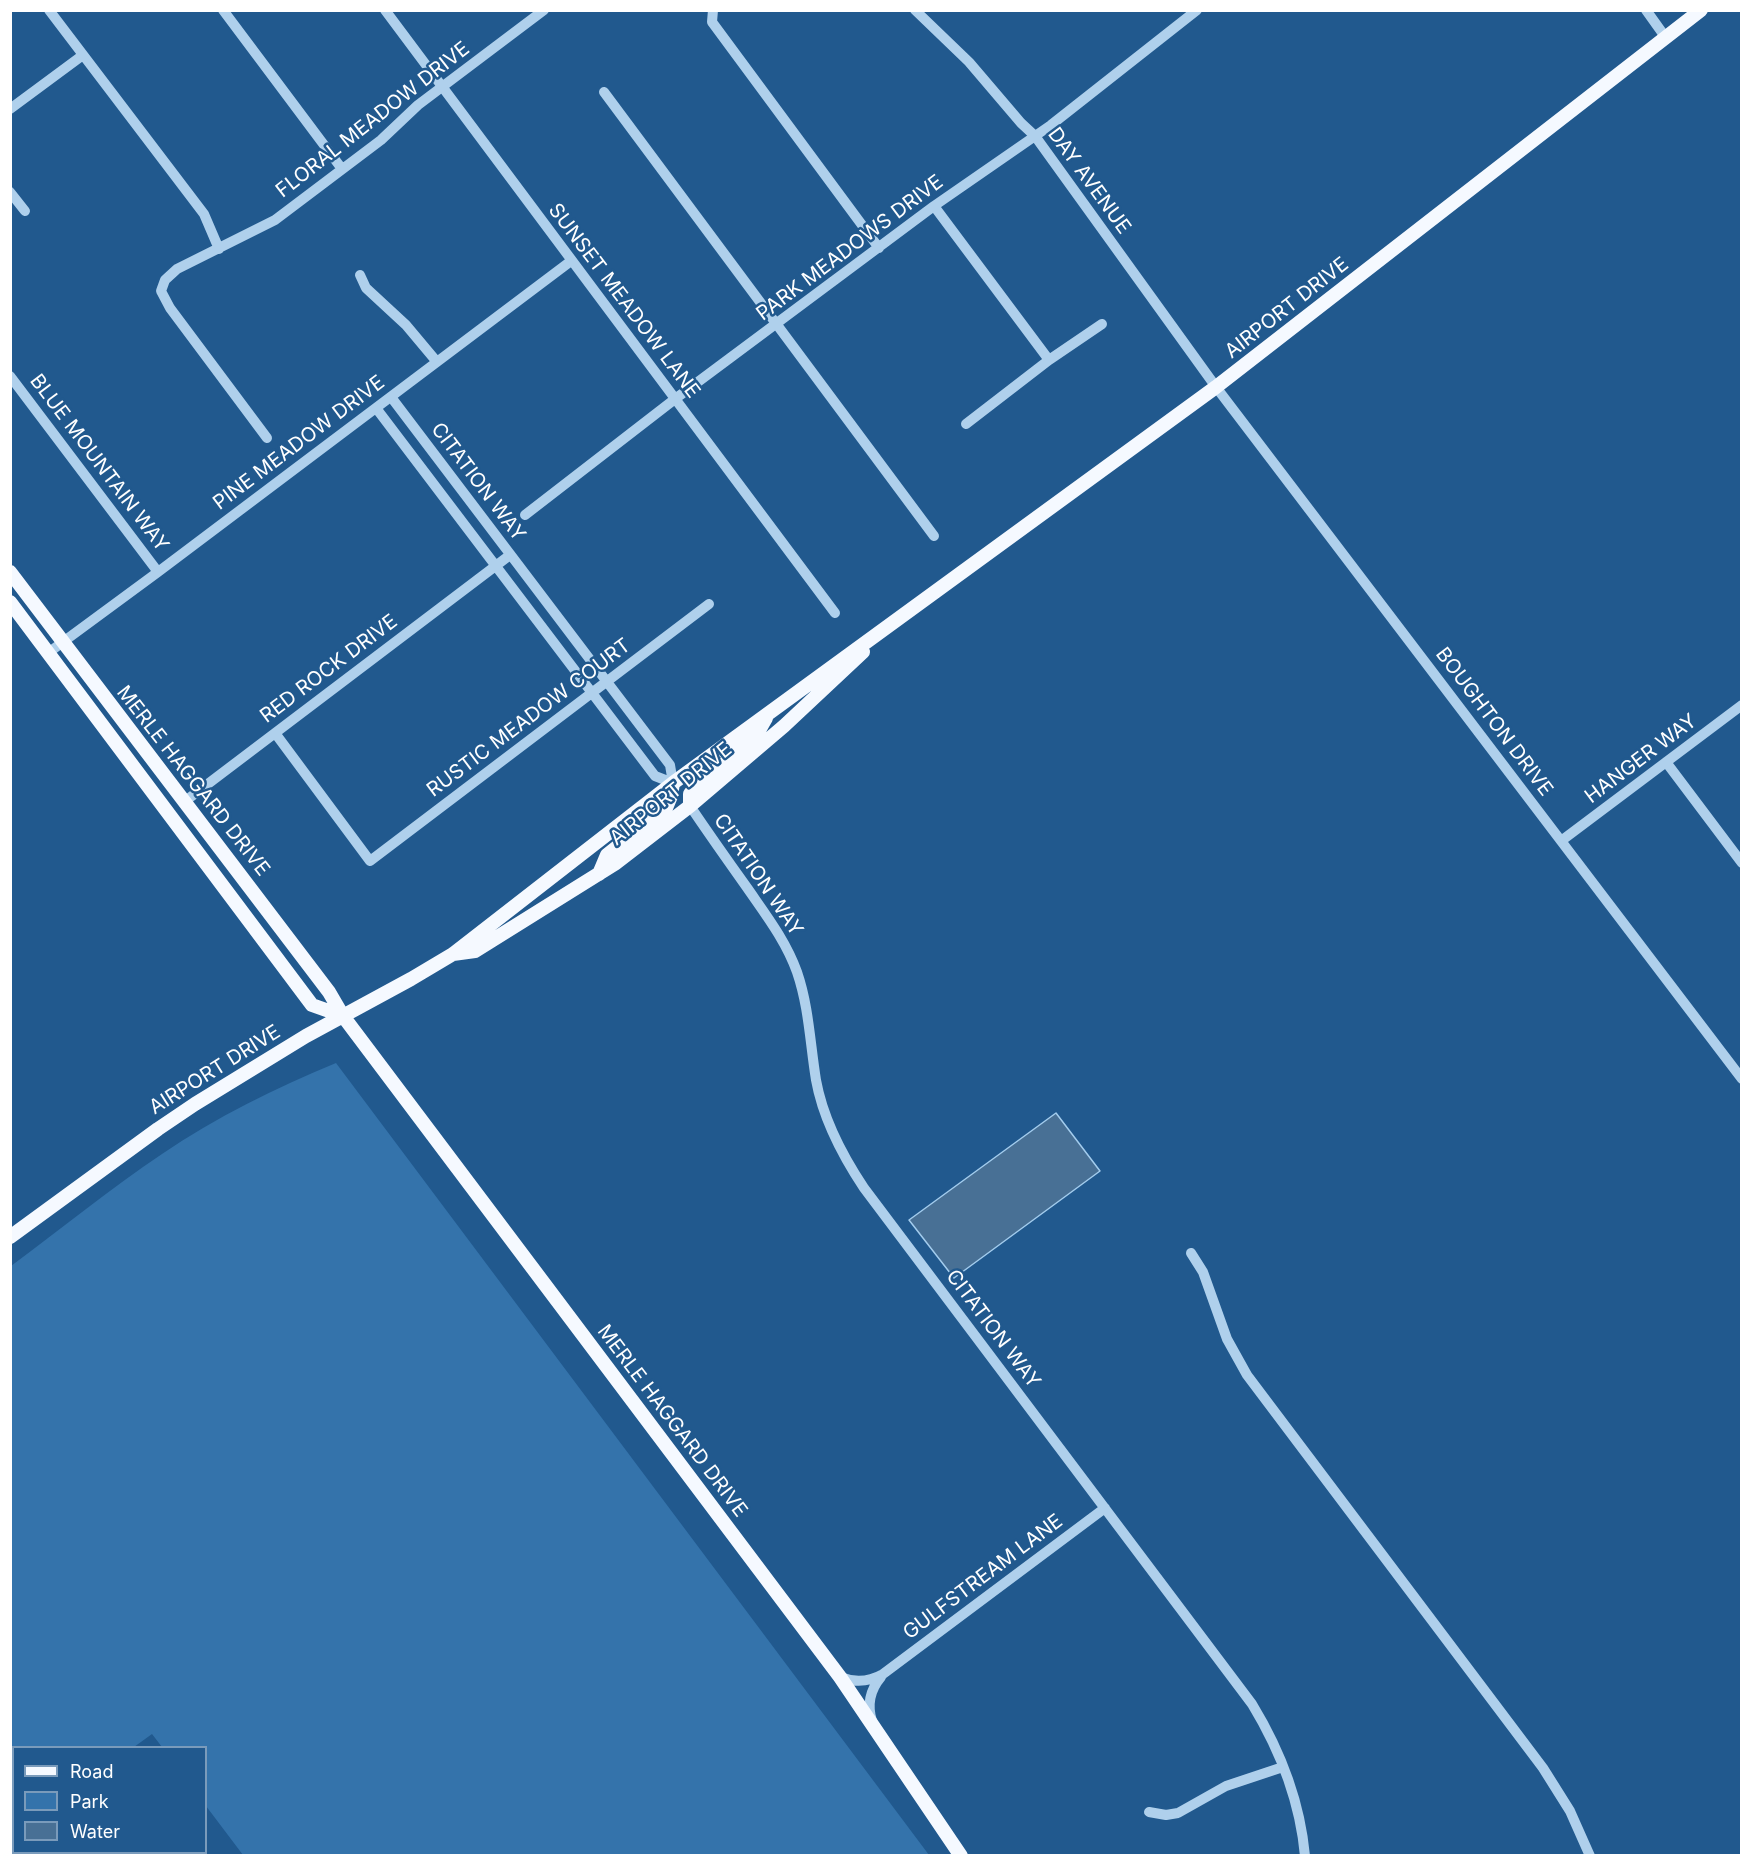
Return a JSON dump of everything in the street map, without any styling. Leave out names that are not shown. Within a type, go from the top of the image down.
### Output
[{"type":"main road","name":"AIRPORT DRIVE","points":[[10,1237],[158,1129],[299,1040],[453,954],[673,783],[1216,387],[1701,10]]},
{"type":"main road","name":"MERLE HAGGARD DRIVE","points":[[10,572],[329,992],[343,1016],[840,1677],[961,1856]]},
{"type":"main road","name":"MERLE HAGGARD DRIVE","points":[[10,602],[312,1005],[343,1016]]},
{"type":"main road","name":"AIRPORT DRIVE","points":[[453,954],[475,951],[599,874],[690,806],[843,673],[888,626]]},
{"type":"main road","points":[[690,806],[690,794],[696,786],[753,741],[769,713]]},
{"type":"main road","points":[[599,874],[607,855],[666,808],[673,783]]},
{"type":"street","points":[[50,10],[204,214],[219,249]]},
{"type":"street","points":[[223,10],[342,169]]},
{"type":"street","name":"SUNSET MEADOW LANE","points":[[385,10],[835,614]]},
{"type":"street","name":"FLORAL MEADOW DRIVE","points":[[267,438],[170,308],[161,291],[165,280],[177,270],[266,225],[381,140],[418,105],[544,10]]},
{"type":"street","points":[[713,10],[712,22],[879,248]]},
{"type":"street","name":"DAY AVENUE","points":[[915,10],[969,62],[1035,136],[1216,387]]},
{"type":"street","name":"PARK MEADOWS DRIVE","points":[[525,515],[675,399],[934,206],[1035,136],[1197,10]]},
{"type":"street","points":[[1646,10],[1666,38]]},
{"type":"street","points":[[10,109],[83,55]]},
{"type":"street","points":[[604,92],[934,536]]},
{"type":"street","points":[[10,192],[25,211]]},
{"type":"street","points":[[934,206],[1049,360]]},
{"type":"street","name":"PINE MEADOW DRIVE","points":[[48,652],[571,261]]},
{"type":"street","points":[[360,275],[366,288],[406,325],[437,362]]},
{"type":"street","points":[[966,424],[1049,360],[1102,324]]},
{"type":"street","name":"BLUE MOUNTAIN WAY","points":[[10,376],[158,572]]},
{"type":"street","name":"BOUGHTON DRIVE","points":[[1216,387],[1742,1080]]},
{"type":"street","name":"CITATION WAY","points":[[391,397],[669,765],[673,783]]},
{"type":"street","name":"CITATION WAY","points":[[376,408],[655,777],[673,783]]},
{"type":"street","name":"RED ROCK DRIVE","points":[[184,802],[510,555]]},
{"type":"street","name":"RUSTIC MEADOW COURT","points":[[275,733],[370,861],[709,604]]},
{"type":"street","name":"HANGER WAY","points":[[1562,841],[1742,705]]},
{"type":"street","points":[[1666,762],[1742,863]]},
{"type":"street","name":"CITATION WAY","points":[[690,806],[769,919],[791,957],[808,1012],[813,1064],[820,1097],[834,1136],[855,1174],[1247,1698],[1265,1727],[1283,1767],[1299,1820],[1305,1856]]},
{"type":"street","points":[[1191,1253],[1203,1272],[1227,1339],[1247,1375],[1543,1768],[1570,1812],[1590,1856]]},
{"type":"street","name":"GULFSTREAM LANE","points":[[840,1677],[860,1682],[872,1680],[883,1674],[1105,1508]]},
{"type":"street","name":"GULFSTREAM LANE","points":[[875,1728],[870,1716],[870,1696],[875,1684],[883,1674]]},
{"type":"street","points":[[1149,1812],[1166,1815],[1178,1813],[1226,1786],[1283,1767]]},
{"type":"green space","points":[[336,1063],[929,1855],[243,1855],[207,1807],[207,1746],[161,1746],[152,1734],[135,1746],[12,1746],[11,1839],[11,1266],[183,1140],[247,1104]]},
{"type":"water","points":[[1056,1113],[1100,1171],[954,1278],[909,1220]]}]
